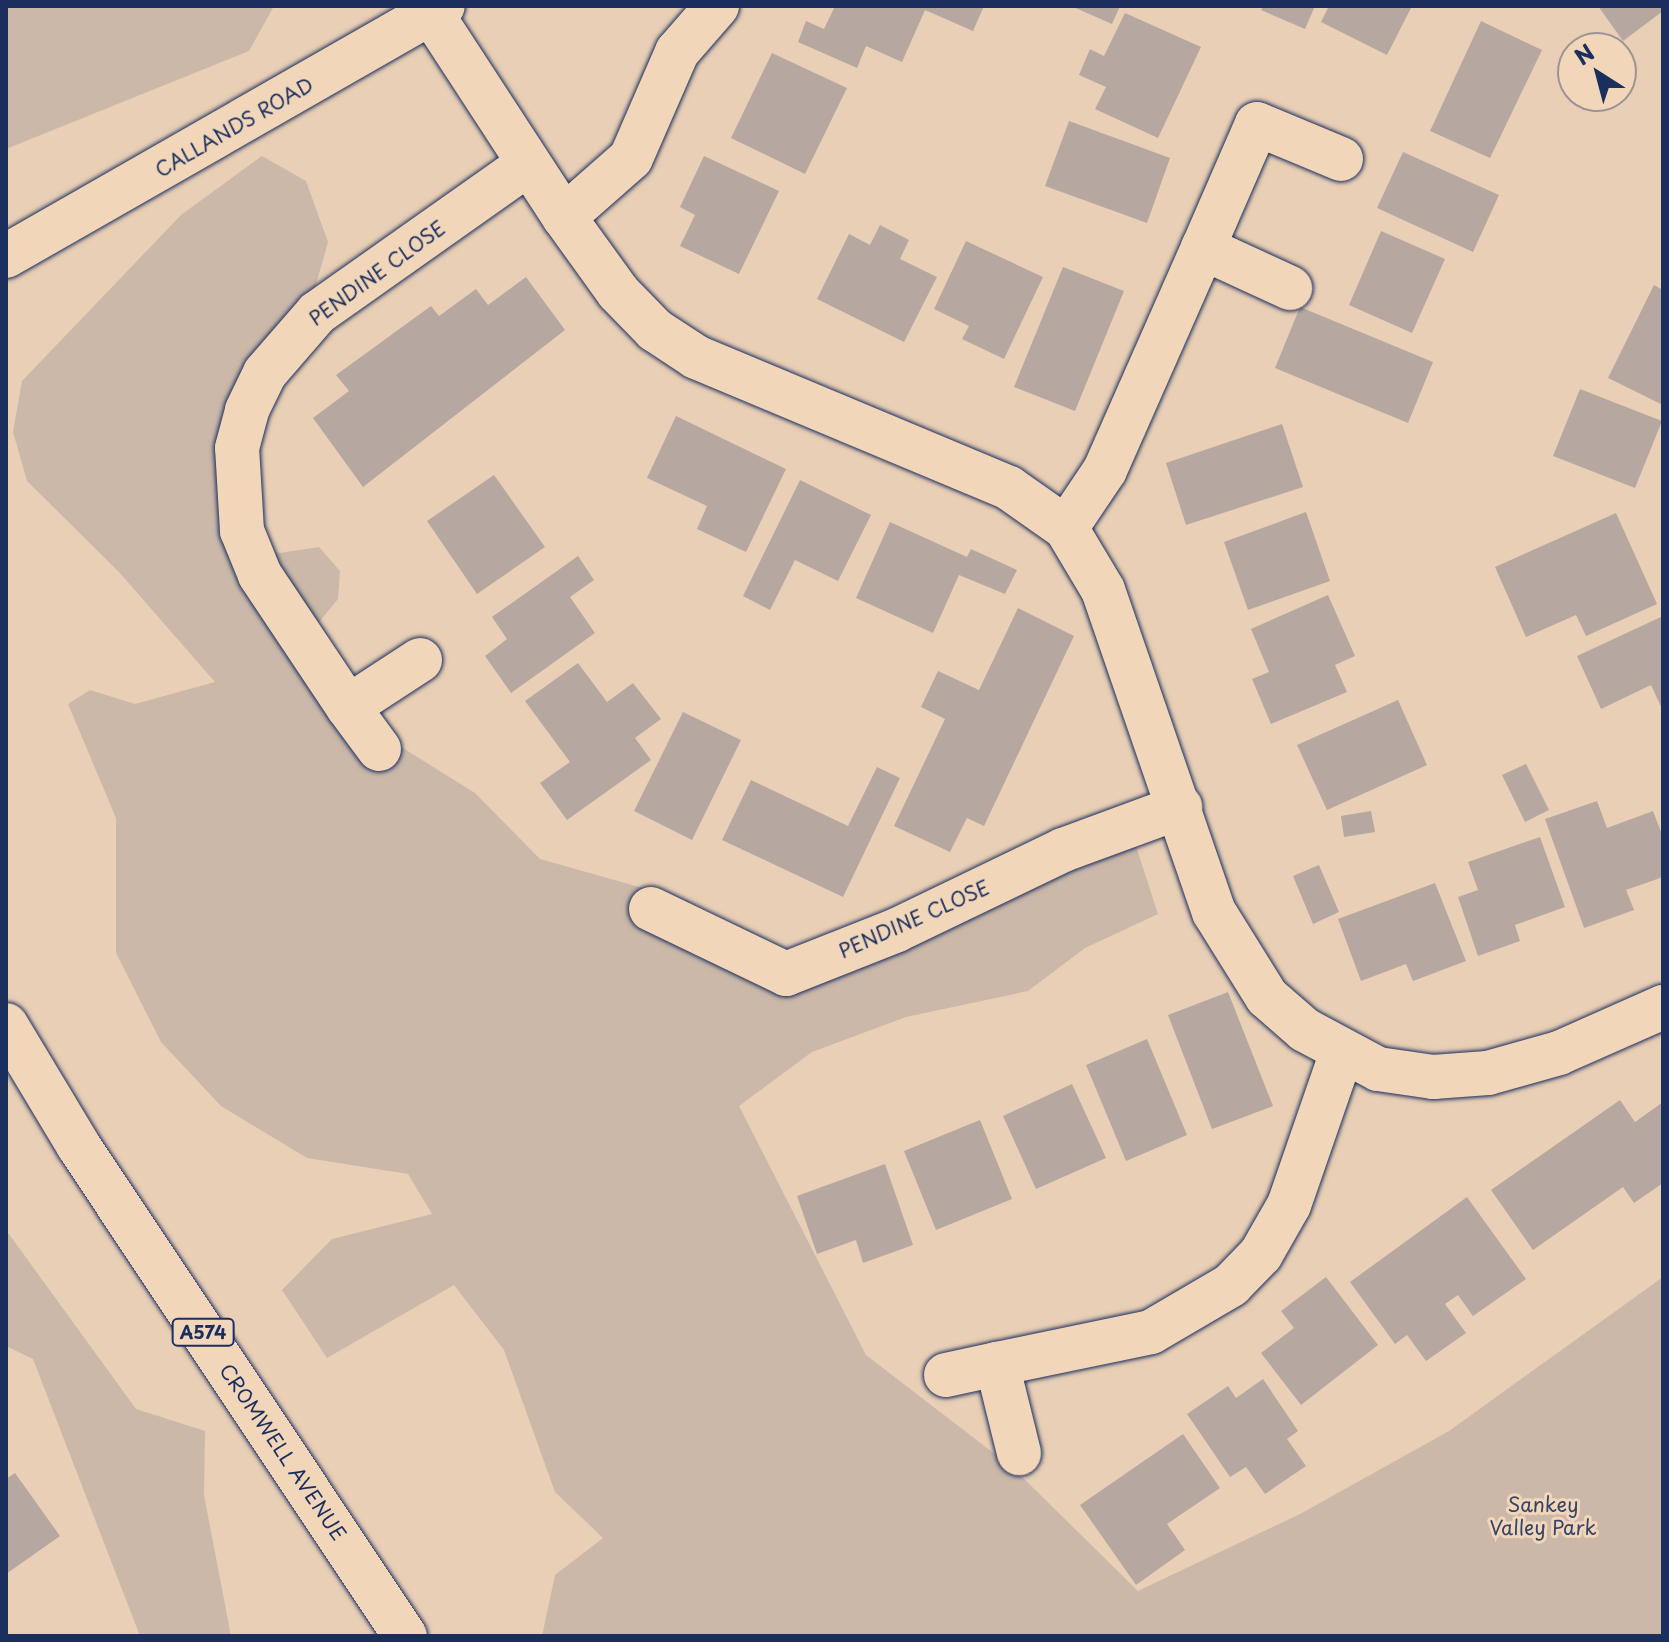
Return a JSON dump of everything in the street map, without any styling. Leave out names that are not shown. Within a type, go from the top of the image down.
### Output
[{"type":"street","points":[[564,217],[631,158],[677,52],[717,6]]},
{"type":"street","points":[[437,9],[528,164],[618,292],[655,330],[696,357],[1009,488],[1066,528],[1103,590],[1214,912],[1239,959],[1267,997],[1341,1055],[1378,1069],[1433,1077],[1488,1073],[1623,1030],[1663,1007]]},
{"type":"street","name":"CALLANDS ROAD","points":[[12,257],[437,9]]},
{"type":"street","points":[[1066,528],[1105,470],[1257,124],[1341,159]]},
{"type":"street","name":"PENDINE CLOSE","points":[[379,749],[260,575],[242,531],[237,448],[247,410],[265,373],[317,313],[528,164]]},
{"type":"street","points":[[1203,248],[1290,288]]},
{"type":"street","points":[[348,707],[420,660]]},
{"type":"street","name":"PENDINE CLOSE","points":[[651,909],[786,974],[897,930],[1063,850],[1180,807]]},
{"type":"street","name":"CROMWELL AVENUE","points":[[6,1025],[78,1145],[405,1636]]},
{"type":"street","points":[[946,1375],[1151,1332],[1231,1285],[1261,1254],[1289,1205],[1341,1055]]},
{"type":"street","points":[[997,1364],[1019,1453]]},
{"type":"green space","points":[[6,6],[274,6],[249,51],[6,149]]},
{"type":"green space","name":"Sankey Valley Park","points":[[262,156],[306,181],[328,242],[310,306],[258,424],[262,488],[221,517],[232,538],[280,553],[319,547],[340,571],[338,599],[315,627],[390,740],[475,793],[540,859],[689,901],[693,955],[770,981],[1134,840],[1158,914],[1085,948],[1028,991],[906,1017],[812,1052],[739,1106],[866,1355],[1013,1468],[1138,1591],[1300,1514],[1449,1431],[1663,1277],[1663,1636],[542,1636],[555,1575],[603,1538],[555,1492],[504,1350],[454,1285],[327,1358],[282,1290],[332,1239],[432,1214],[408,1174],[307,1158],[221,1106],[161,1042],[116,953],[116,818],[68,704],[90,690],[135,704],[215,682],[119,572],[27,481],[13,432],[22,381],[181,215]]},
{"type":"green space","points":[[6,1230],[136,1409],[205,1431],[204,1495],[231,1636],[140,1636],[33,1359],[6,1346]]},
{"type":"building","points":[[835,6],[984,6],[973,31],[925,10],[902,62],[866,46],[857,68],[798,42],[806,21],[824,29]]},
{"type":"building","points":[[1071,6],[1120,6],[1112,24]]},
{"type":"building","points":[[1263,6],[1315,6],[1305,29],[1261,10]]},
{"type":"building","points":[[1329,6],[1412,6],[1387,55],[1321,22]]},
{"type":"building","points":[[1598,6],[1663,6],[1663,11],[1635,32],[1617,32]]},
{"type":"building","points":[[1125,13],[1201,47],[1158,138],[1095,109],[1106,87],[1079,75],[1090,49],[1104,56]]},
{"type":"building","points":[[1481,21],[1542,50],[1490,158],[1430,131]]},
{"type":"building","points":[[772,53],[847,88],[805,174],[731,138]]},
{"type":"building","points":[[1069,121],[1170,158],[1147,223],[1045,186]]},
{"type":"building","points":[[1403,152],[1499,195],[1473,252],[1377,208]]},
{"type":"building","points":[[704,156],[779,191],[739,274],[680,246],[695,215],[680,207]]},
{"type":"building","points":[[880,225],[909,240],[900,259],[937,277],[904,342],[817,299],[849,234],[870,245]]},
{"type":"building","points":[[1381,231],[1445,259],[1412,333],[1349,305]]},
{"type":"building","points":[[966,241],[1043,277],[1004,359],[962,339],[969,326],[934,309]]},
{"type":"building","points":[[1063,267],[1124,291],[1075,411],[1014,387]]},
{"type":"building","points":[[526,277],[565,330],[363,487],[313,418],[349,391],[336,375],[431,306],[439,316],[476,289],[488,305]]},
{"type":"building","points":[[1654,285],[1663,290],[1663,405],[1608,378]]},
{"type":"building","points":[[1300,307],[1433,362],[1408,423],[1275,368]]},
{"type":"building","points":[[1580,389],[1662,421],[1635,488],[1553,456]]},
{"type":"building","points":[[676,416],[786,469],[746,552],[697,529],[707,506],[647,478]]},
{"type":"building","points":[[1282,424],[1303,487],[1186,525],[1166,463]]},
{"type":"building","points":[[494,475],[545,547],[477,594],[427,521]]},
{"type":"building","points":[[800,480],[871,515],[838,581],[795,560],[770,610],[743,596]]},
{"type":"building","points":[[1306,512],[1330,581],[1248,610],[1224,542]]},
{"type":"building","points":[[1616,513],[1657,604],[1586,636],[1576,615],[1526,637],[1495,567]]},
{"type":"building","points":[[890,522],[967,557],[971,549],[1017,570],[1005,594],[959,575],[933,633],[856,598]]},
{"type":"building","points":[[578,556],[594,580],[570,597],[595,633],[511,693],[485,656],[507,639],[492,617]]},
{"type":"building","points":[[1328,595],[1355,656],[1335,665],[1347,692],[1271,724],[1252,679],[1269,672],[1251,629]]},
{"type":"building","points":[[1018,608],[1074,636],[984,826],[967,818],[950,852],[894,826],[945,719],[921,707],[938,671],[979,690]]},
{"type":"building","points":[[1663,616],[1663,711],[1651,685],[1601,709],[1577,656]]},
{"type":"building","points":[[578,663],[607,702],[633,683],[661,719],[635,738],[651,760],[567,820],[540,783],[570,762],[525,701]]},
{"type":"building","points":[[1398,700],[1427,765],[1327,810],[1297,745]]},
{"type":"building","points":[[683,712],[741,740],[692,840],[634,811]]},
{"type":"building","points":[[1526,764],[1549,810],[1525,822],[1502,775]]},
{"type":"building","points":[[877,767],[900,778],[843,897],[722,840],[751,780],[848,826]]},
{"type":"building","points":[[1597,801],[1607,828],[1653,811],[1663,837],[1663,877],[1626,890],[1634,910],[1584,928],[1545,819]]},
{"type":"building","points":[[1371,811],[1375,832],[1344,837],[1341,816]]},
{"type":"building","points":[[1540,837],[1565,907],[1515,925],[1520,941],[1478,956],[1458,897],[1478,890],[1468,862]]},
{"type":"building","points":[[1319,865],[1339,912],[1313,924],[1293,876]]},
{"type":"building","points":[[1435,883],[1466,961],[1413,981],[1406,964],[1361,981],[1338,919]]},
{"type":"building","points":[[1228,992],[1273,1106],[1212,1129],[1168,1015]]},
{"type":"building","points":[[1147,1039],[1187,1135],[1126,1161],[1086,1065]]},
{"type":"building","points":[[1072,1084],[1106,1158],[1036,1189],[1003,1116]]},
{"type":"building","points":[[1620,1100],[1635,1122],[1663,1102],[1663,1183],[1634,1203],[1623,1187],[1533,1250],[1491,1190]]},
{"type":"building","points":[[980,1120],[1012,1199],[936,1230],[904,1151]]},
{"type":"building","points":[[885,1164],[913,1245],[863,1263],[856,1240],[817,1254],[797,1196]]},
{"type":"building","points":[[1467,1197],[1526,1279],[1473,1316],[1458,1295],[1445,1304],[1466,1333],[1426,1361],[1407,1335],[1395,1344],[1350,1282]]},
{"type":"building","points":[[1326,1277],[1378,1345],[1301,1405],[1261,1353],[1294,1328],[1281,1311]]},
{"type":"building","points":[[1263,1379],[1298,1431],[1287,1439],[1306,1466],[1265,1494],[1246,1467],[1230,1477],[1187,1414],[1228,1386],[1236,1398]]},
{"type":"building","points":[[1183,1434],[1220,1488],[1167,1524],[1185,1550],[1136,1585],[1080,1505]]},
{"type":"building","points":[[15,1473],[60,1536],[6,1574],[6,1479]]}]
